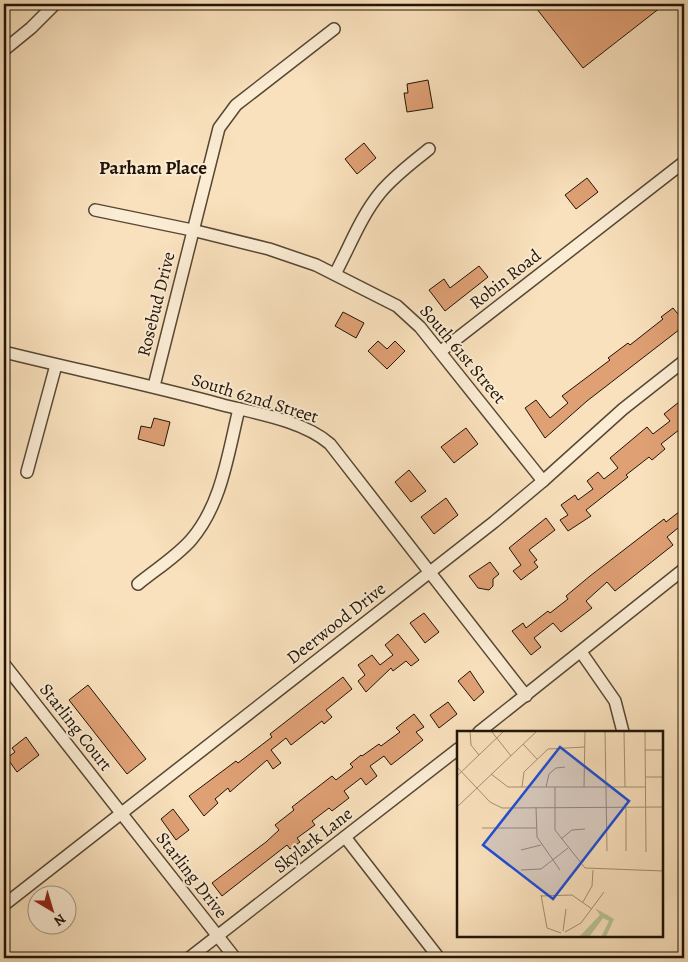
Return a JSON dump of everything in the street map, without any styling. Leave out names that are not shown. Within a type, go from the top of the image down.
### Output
[{"type":"street","points":[[4,50],[56,4]]},
{"type":"street","name":"Rosebud Drive","points":[[154,386],[214,139],[225,117],[236,105],[334,28]]},
{"type":"street","points":[[335,274],[379,194],[393,179],[429,149]]},
{"type":"street","name":"Robin Road","points":[[441,351],[684,162]]},
{"type":"street","name":"South 61st Street","points":[[95,210],[192,230],[269,249],[316,265],[397,306],[420,327],[441,351],[543,481]]},
{"type":"street","name":"South 62nd Street","points":[[4,352],[154,386],[302,427],[322,438],[526,696]]},
{"type":"street","name":"Deerwood Drive","points":[[4,905],[543,481],[623,409],[684,361]]},
{"type":"street","points":[[28,472],[56,365]]},
{"type":"street","points":[[138,584],[190,541],[210,512],[218,494],[239,409]]},
{"type":"street","points":[[480,731],[684,569]]},
{"type":"street","points":[[581,652],[615,701],[623,731]]},
{"type":"street","name":"Starling Court","points":[[4,664],[122,813]]},
{"type":"street","name":"Skylark Lane","points":[[189,958],[457,749]]},
{"type":"street","name":"Starling Drive","points":[[122,813],[235,958]]},
{"type":"street","points":[[344,837],[439,958]]},
{"type":"building","points":[[533,4],[665,4],[583,68]]},
{"type":"building","points":[[428,80],[433,108],[407,112],[404,93],[408,93],[407,84]]},
{"type":"building","points":[[364,143],[376,158],[357,174],[345,159]]},
{"type":"building","points":[[587,178],[598,192],[576,209],[565,195]]},
{"type":"building","points":[[479,266],[488,277],[445,311],[429,290],[444,279],[450,288]]},
{"type":"building","points":[[673,308],[678,314],[684,309],[684,326],[587,401],[545,438],[525,408],[536,400],[550,418],[568,403],[562,396],[610,360],[608,358],[628,343],[630,345],[663,319],[661,317]]},
{"type":"building","points":[[343,312],[364,323],[356,338],[335,326]]},
{"type":"building","points":[[378,341],[387,349],[395,341],[405,351],[387,369],[368,351]]},
{"type":"building","points":[[684,398],[684,426],[661,444],[665,449],[652,460],[649,457],[626,475],[628,477],[586,510],[591,516],[568,531],[560,520],[568,515],[561,505],[575,495],[578,500],[593,489],[587,481],[598,472],[604,479],[618,468],[610,458],[647,427],[653,434],[670,421],[664,414]]},
{"type":"building","points":[[154,418],[170,422],[164,446],[138,439],[141,426],[151,428]]},
{"type":"building","points":[[466,428],[478,444],[454,463],[441,447]]},
{"type":"building","points":[[409,470],[426,491],[411,502],[395,482]]},
{"type":"building","points":[[446,498],[458,515],[434,534],[421,517]]},
{"type":"building","points":[[684,508],[684,523],[667,537],[673,545],[615,591],[607,582],[586,601],[592,608],[561,632],[553,623],[534,638],[541,647],[531,655],[512,631],[523,623],[526,628],[548,611],[550,613],[568,599],[566,596],[590,576],[664,519],[666,522]]},
{"type":"building","points":[[546,518],[555,530],[529,550],[537,560],[534,562],[538,567],[521,580],[513,571],[521,565],[509,548]]},
{"type":"building","points":[[490,562],[499,574],[493,579],[493,586],[489,590],[478,588],[469,576]]},
{"type":"building","points":[[424,613],[439,632],[425,643],[410,623]]},
{"type":"building","points":[[398,634],[419,660],[411,666],[406,661],[393,671],[391,668],[366,692],[358,681],[365,675],[358,665],[372,655],[380,665],[393,655],[385,645]]},
{"type":"building","points":[[470,671],[484,692],[474,701],[458,681]]},
{"type":"building","points":[[343,677],[352,689],[326,710],[332,717],[324,724],[322,721],[291,745],[286,738],[271,750],[281,763],[273,769],[267,760],[230,792],[228,788],[215,799],[218,803],[204,816],[189,796],[272,737],[270,734]]},
{"type":"building","points":[[88,685],[146,759],[127,774],[69,700]]},
{"type":"building","points":[[448,702],[457,714],[439,728],[430,715]]},
{"type":"building","points":[[414,714],[424,727],[416,732],[423,740],[391,765],[384,756],[370,766],[377,776],[366,785],[361,778],[344,791],[349,798],[332,811],[329,808],[312,821],[315,825],[297,838],[300,842],[290,849],[287,845],[222,896],[212,883],[279,830],[275,825],[294,810],[292,807],[332,776],[336,780],[353,767],[350,764],[361,755],[379,744],[381,746],[400,732],[396,728]]},
{"type":"building","points":[[26,737],[39,755],[17,772],[7,758],[15,752],[12,748]]},
{"type":"building","points":[[173,809],[189,830],[176,840],[161,819]]},
{"type":"district","name":"Parham Place","points":[[153,168]]}]
